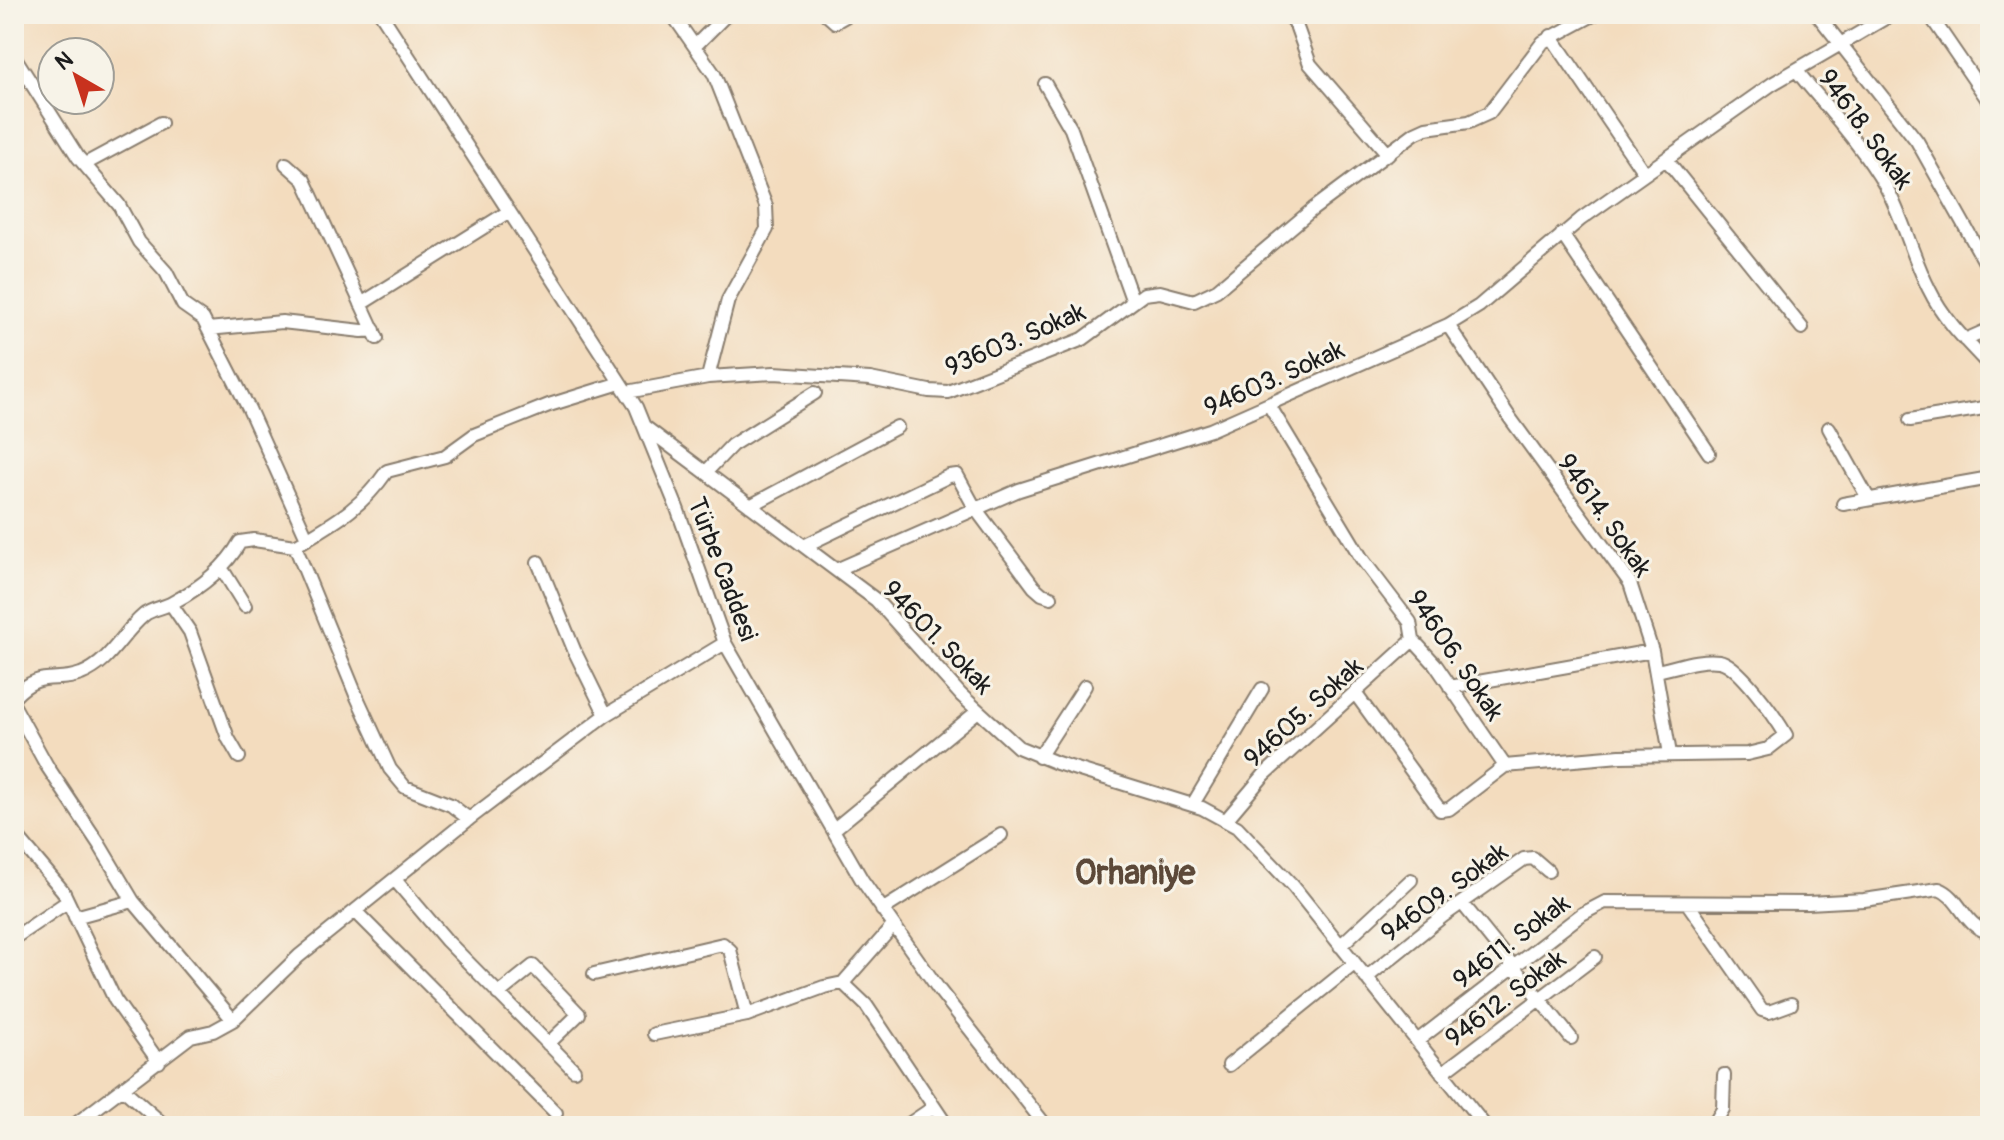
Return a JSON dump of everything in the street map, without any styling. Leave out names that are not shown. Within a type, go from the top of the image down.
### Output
[{"type":"street","name":"Türbe Caddesi","points":[[381,14],[624,388],[645,427],[725,643],[833,830],[893,926],[1046,1126]]},
{"type":"street","points":[[672,14],[714,74],[766,206],[767,229],[728,300],[708,377]]},
{"type":"street","points":[[695,46],[727,14]]},
{"type":"street","points":[[826,14],[835,22],[849,14]]},
{"type":"street","points":[[1288,14],[1296,25],[1310,64],[1388,154]]},
{"type":"street","name":"93603. Sokak","points":[[295,546],[371,495],[387,471],[445,456],[474,435],[549,405],[624,388],[708,377],[792,373],[870,379],[948,392],[1083,339],[1133,302],[1153,292],[1194,301],[1217,290],[1313,209],[1407,138],[1426,128],[1469,122],[1489,113],[1533,51],[1551,36],[1595,14]]},
{"type":"street","points":[[1817,14],[1917,141],[1990,271]]},
{"type":"street","name":"94603. Sokak","points":[[836,570],[975,508],[1055,477],[1179,442],[1448,325],[1479,306],[1562,234],[1666,159],[1796,70],[1892,14]]},
{"type":"street","points":[[1929,14],[1990,103]]},
{"type":"street","points":[[1551,36],[1645,174]]},
{"type":"street","points":[[14,56],[85,164],[119,205],[139,242],[166,272],[183,305],[203,319],[249,409],[307,538]]},
{"type":"street","name":"94618. Sokak","points":[[1796,70],[1879,176],[1897,209],[1929,290],[1944,316],[1990,366]]},
{"type":"street","points":[[1045,84],[1071,129],[1133,302]]},
{"type":"street","points":[[85,164],[161,123]]},
{"type":"street","points":[[1666,159],[1802,328]]},
{"type":"street","points":[[208,329],[282,322],[376,334],[304,180],[286,164]]},
{"type":"street","points":[[361,304],[508,212]]},
{"type":"street","points":[[1562,234],[1709,453]]},
{"type":"street","name":"94614. Sokak","points":[[1448,325],[1510,418],[1624,573],[1636,598],[1652,651],[1670,754]]},
{"type":"street","points":[[1965,340],[1990,329]]},
{"type":"street","points":[[706,472],[732,445],[815,393]]},
{"type":"street","name":"94606. Sokak","points":[[1269,405],[1362,559],[1410,622],[1413,640],[1427,654],[1505,766]]},
{"type":"street","points":[[1910,420],[1990,407]]},
{"type":"street","name":"94601. Sokak","points":[[645,427],[885,608],[978,711],[1018,747],[1039,757],[1193,804],[1226,820],[1245,835],[1293,886],[1485,1126]]},
{"type":"street","points":[[750,506],[897,427]]},
{"type":"street","points":[[1829,428],[1868,498]]},
{"type":"street","points":[[804,546],[954,475],[960,477],[975,508],[1038,591],[1051,597]]},
{"type":"street","points":[[1843,504],[1990,478]]},
{"type":"street","points":[[14,697],[40,678],[79,675],[102,663],[145,613],[171,604],[222,569],[240,542],[254,540],[295,546],[390,769],[405,787],[451,805],[469,819]]},
{"type":"street","points":[[538,562],[575,652],[606,715]]},
{"type":"street","points":[[222,569],[245,606]]},
{"type":"street","points":[[171,604],[190,632],[228,738],[239,757]]},
{"type":"street","name":"94605. Sokak","points":[[1226,820],[1264,775],[1413,640]]},
{"type":"street","points":[[73,1126],[191,1036],[213,1031],[233,1020],[299,956],[396,881],[469,819],[606,715],[725,643]]},
{"type":"street","points":[[1450,687],[1652,651]]},
{"type":"street","points":[[1355,693],[1440,810],[1449,809],[1505,766],[1595,757],[1759,753],[1786,735],[1746,682],[1726,663],[1707,661],[1657,671]]},
{"type":"street","points":[[1039,757],[1085,686]]},
{"type":"street","points":[[1193,804],[1262,689]]},
{"type":"street","points":[[14,706],[47,766],[133,901],[233,1020]]},
{"type":"street","points":[[833,830],[978,711]]},
{"type":"street","points":[[14,833],[63,891],[115,1000],[159,1062]]},
{"type":"street","points":[[882,910],[1001,835]]},
{"type":"street","name":"94609. Sokak","points":[[1366,978],[1524,859],[1533,858],[1548,871]]},
{"type":"street","points":[[1340,946],[1411,880]]},
{"type":"street","points":[[396,881],[447,941],[574,1070]]},
{"type":"street","name":"94611. Sokak","points":[[1417,1041],[1514,966],[1605,902],[1808,903],[1864,900],[1939,889],[1948,893],[1971,924],[1990,932]]},
{"type":"street","points":[[75,917],[133,901]]},
{"type":"street","points":[[14,938],[67,902]]},
{"type":"street","points":[[1462,903],[1571,1038]]},
{"type":"street","points":[[1688,904],[1762,1010],[1769,1012],[1791,1004]]},
{"type":"street","points":[[356,912],[556,1113]]},
{"type":"street","points":[[654,1034],[747,1015],[843,983],[893,926]]},
{"type":"street","points":[[594,974],[723,944],[730,950],[747,1015]]},
{"type":"street","name":"94612. Sokak","points":[[1442,1073],[1595,957]]},
{"type":"street","points":[[1229,1065],[1354,964]]},
{"type":"street","points":[[498,994],[533,966],[579,1014],[548,1044]]},
{"type":"street","points":[[843,983],[866,1005],[947,1126]]},
{"type":"street","points":[[1713,1126],[1723,1109],[1724,1075]]},
{"type":"street","points":[[123,1089],[165,1126]]},
{"type":"street","points":[[906,1126],[934,1107]]},
{"type":"district","name":"Orhaniye","points":[[1135,872]]}]
